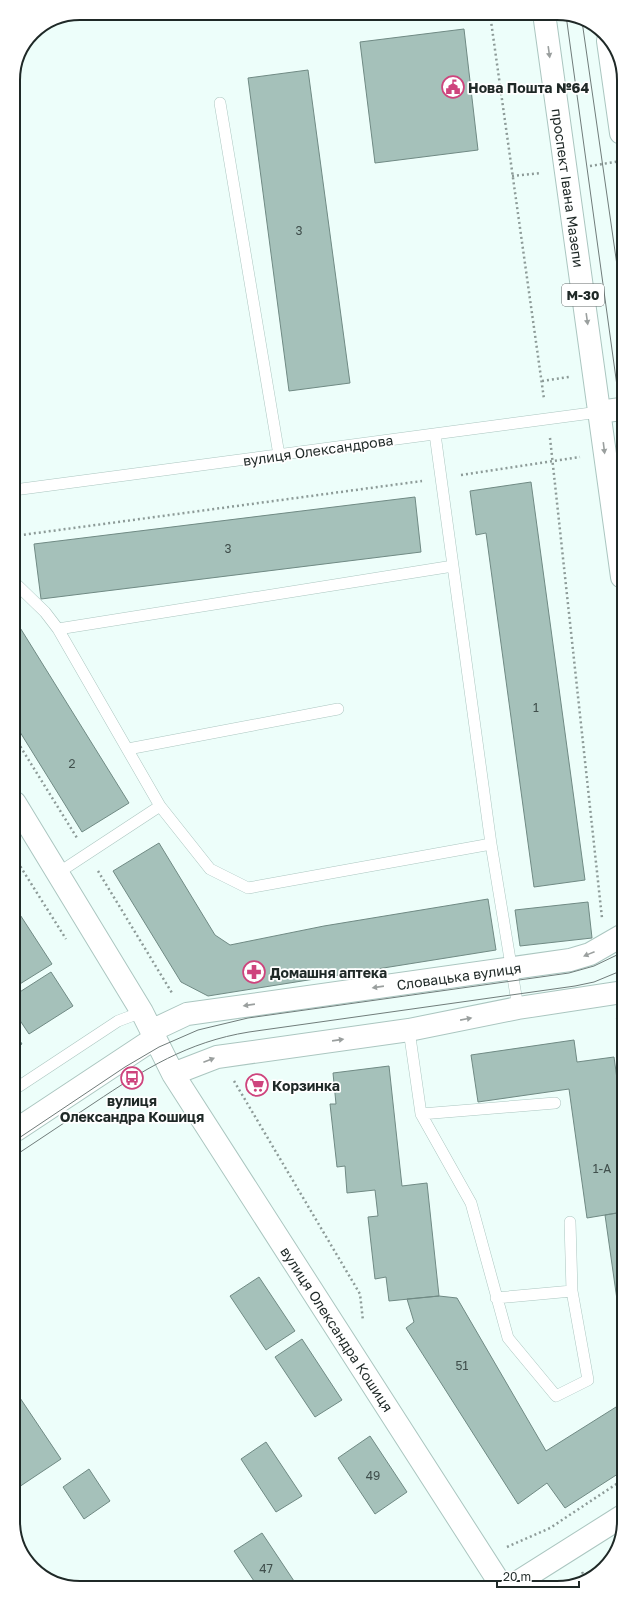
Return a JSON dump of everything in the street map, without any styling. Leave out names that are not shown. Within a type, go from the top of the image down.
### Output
[{"type":"main road","name":"проспект Івана Мазепи","points":[[545,20],[617,541]]},
{"type":"main road","points":[[609,51],[617,102]]},
{"type":"main road","name":"вулиця Олександрова","points":[[599,412],[617,410]]},
{"type":"main road","name":"вулиця Олександра Кошиця","points":[[20,812],[142,1012],[173,1074],[498,1581]]},
{"type":"main road","name":"Словацька вулиця","points":[[20,1127],[153,1034],[187,1014],[570,960],[590,954],[614,940]]},
{"type":"main road","points":[[173,1074],[217,1057],[409,1030],[518,1008],[617,993]]},
{"type":"main road","points":[[519,1581],[617,1519]]},
{"type":"lane","points":[[220,104],[279,455]]},
{"type":"lane","name":"вулиця Олександрова","points":[[20,489],[599,412]]},
{"type":"lane","points":[[436,434],[491,844],[518,1008]]},
{"type":"lane","points":[[58,629],[453,566]]},
{"type":"lane","points":[[20,588],[45,612],[58,629],[160,806],[210,869],[248,888],[491,844]]},
{"type":"lane","points":[[128,749],[338,709]]},
{"type":"lane","points":[[58,873],[160,806]]},
{"type":"lane","points":[[20,1086],[118,1021],[142,1012]]},
{"type":"lane","points":[[409,1030],[422,1114],[470,1203],[508,1338],[556,1396],[588,1380],[572,1291],[570,1222]]},
{"type":"lane","points":[[422,1114],[555,1103]]},
{"type":"lane","points":[[496,1298],[572,1291]]},
{"type":"path","points":[[491,20],[553,461],[614,940]]},
{"type":"path","points":[[587,166],[617,162]]},
{"type":"path","points":[[20,535],[441,478],[605,453]]},
{"type":"path","points":[[20,746],[88,854],[169,988],[187,1014]]},
{"type":"path","points":[[217,1057],[239,1087],[360,1294],[363,1327]]},
{"type":"path","points":[[502,1541],[506,1547],[550,1528],[617,1484]]},
{"type":"building","points":[[464,29],[478,150],[375,163],[360,42]]},
{"type":"building","points":[[308,70],[350,383],[289,391],[248,78]]},
{"type":"building","points":[[531,482],[585,880],[534,887],[486,533],[476,535],[470,491]]},
{"type":"building","points":[[415,497],[421,552],[41,599],[34,544]]},
{"type":"building","points":[[20,628],[129,803],[82,832],[20,732]]},
{"type":"building","points":[[159,843],[215,935],[230,945],[324,926],[488,899],[496,950],[208,996],[181,982],[113,871]]},
{"type":"building","points":[[588,902],[592,938],[520,946],[515,910]]},
{"type":"building","points":[[20,915],[52,964],[20,984]]},
{"type":"building","points":[[51,972],[73,1006],[29,1034],[20,1020],[20,992]]},
{"type":"building","points":[[574,1040],[577,1062],[614,1057],[617,1079],[617,1213],[587,1218],[569,1089],[478,1102],[471,1055]]},
{"type":"building","points":[[389,1066],[402,1186],[427,1183],[439,1296],[389,1301],[386,1277],[375,1279],[368,1217],[378,1216],[375,1190],[347,1193],[345,1166],[337,1167],[330,1104],[336,1104],[333,1073]]},
{"type":"building","points":[[617,1213],[617,1300],[605,1215]]},
{"type":"building","points":[[259,1277],[295,1331],[266,1350],[230,1296]]},
{"type":"building","points":[[439,1296],[457,1298],[546,1451],[617,1406],[617,1475],[565,1508],[547,1483],[518,1504],[406,1328],[414,1322],[407,1299]]},
{"type":"building","points":[[302,1339],[342,1400],[315,1417],[275,1357]]},
{"type":"building","points":[[20,1398],[61,1459],[20,1486]]},
{"type":"building","points":[[370,1436],[407,1492],[375,1514],[338,1458]]},
{"type":"building","points":[[266,1442],[302,1496],[276,1512],[241,1459]]},
{"type":"building","points":[[89,1469],[110,1501],[84,1519],[63,1487]]},
{"type":"building","points":[[262,1533],[294,1581],[254,1581],[234,1551]]},
{"type":"tram line","points":[[567,21],[617,386]]},
{"type":"tram line","points":[[583,26],[617,265]]},
{"type":"tram line","points":[[20,1137],[125,1067],[159,1047],[198,1030],[248,1018],[569,973],[594,966],[617,955]]},
{"type":"tram line","points":[[20,1152],[149,1068],[167,1058],[206,1043],[249,1032],[575,986],[594,982],[617,972]]},
{"type":"place","name":"Нова Пошта №64","points":[[453,87]]},
{"type":"place","name":"Домашня аптека","points":[[254,972]]},
{"type":"place","name":"вулиця Олександра Кошиця","points":[[132,1078]]},
{"type":"place","name":"Корзинка","points":[[257,1085]]}]
